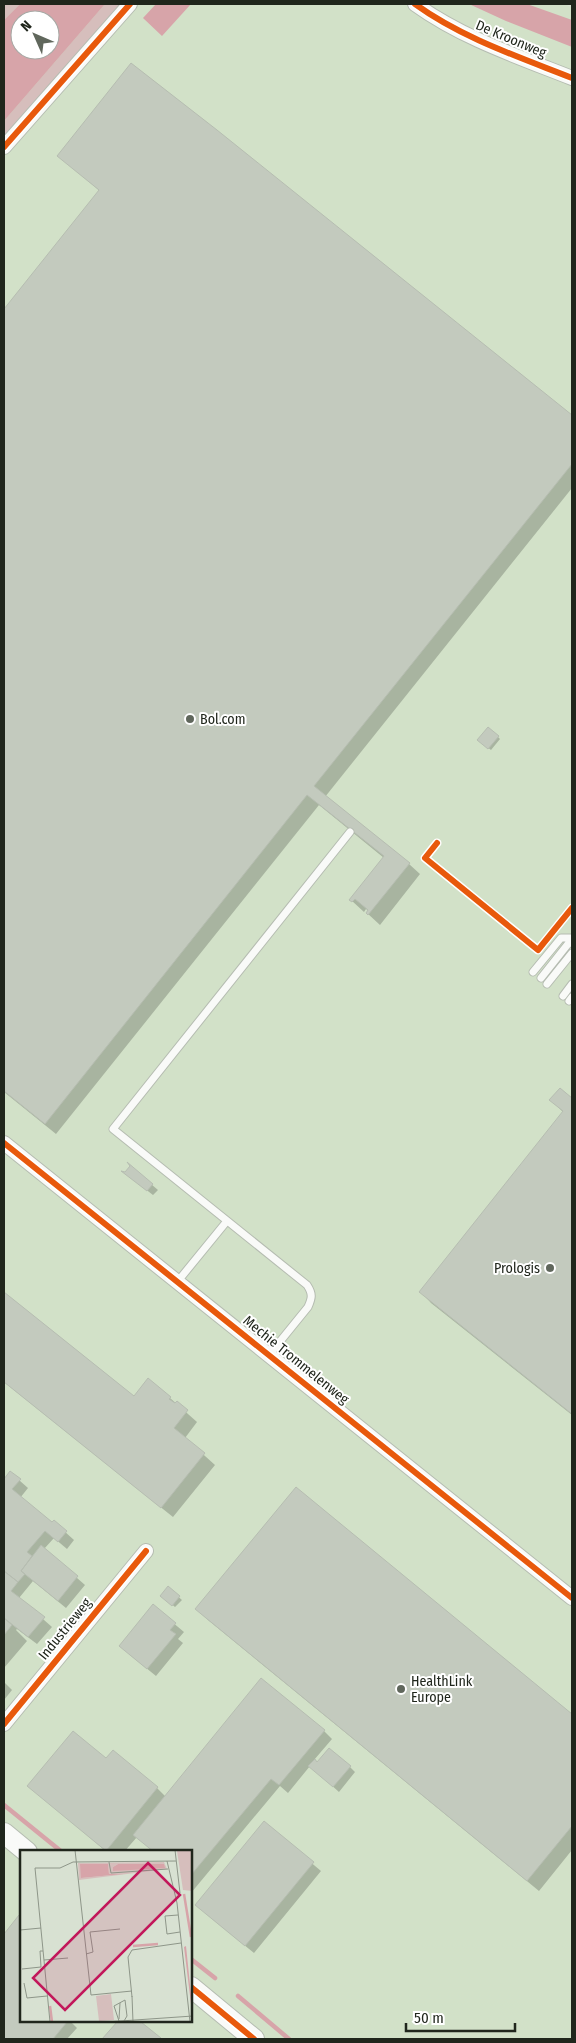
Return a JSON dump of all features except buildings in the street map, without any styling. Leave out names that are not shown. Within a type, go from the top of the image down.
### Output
[{"type":"street","points":[[4,148],[130,4]]},
{"type":"street","name":"De Kroonweg","points":[[415,4],[458,30],[508,53],[572,78]]},
{"type":"street","name":"Mechie Trommelenweg","points":[[4,1143],[572,1598]]},
{"type":"street","name":"Industrieweg","points":[[4,1724],[146,1551]]},
{"type":"street","points":[[4,1833],[24,1850]]},
{"type":"street","points":[[192,1989],[254,2039]]},
{"type":"lane","points":[[269,1355],[308,1308],[312,1298],[311,1291],[307,1285],[113,1129],[350,832]]},
{"type":"lane","points":[[533,972],[561,938],[572,938]]},
{"type":"lane","points":[[541,978],[568,944],[572,942]]},
{"type":"lane","points":[[547,984],[572,953]]},
{"type":"lane","points":[[568,998],[572,984]]},
{"type":"lane","points":[[178,1281],[227,1220]]},
{"type":"shaded area","points":[[4,4],[565,4],[572,8],[572,2039],[4,2039]]},
{"type":"shaded area","points":[[4,4],[20,4],[14,10],[10,10],[10,14],[4,20]]},
{"type":"shaded area","points":[[20,4],[105,4],[60,56],[60,10],[14,10]]},
{"type":"shaded area","points":[[105,4],[123,4],[4,140],[4,121],[57,60],[60,60],[60,56]]},
{"type":"shaded area","points":[[156,4],[191,4],[162,36],[143,18]]},
{"type":"shaded area","points":[[469,4],[527,4],[572,20],[572,47],[506,21]]},
{"type":"shaded area","points":[[10,14],[10,60],[57,60],[4,121],[4,20]]},
{"type":"waterway","points":[[4,1805],[60,1850]]},
{"type":"waterway","points":[[192,1960],[215,1978]]},
{"type":"waterway","points":[[238,1996],[289,2039]]},
{"type":"cycle path","points":[[4,147],[130,4]]},
{"type":"cycle path","points":[[415,4],[471,37],[572,78]]},
{"type":"cycle path","points":[[437,843],[425,858],[538,950],[572,908]]},
{"type":"cycle path","points":[[4,1143],[572,1598]]},
{"type":"cycle path","points":[[4,1724],[146,1551]]},
{"type":"cycle path","points":[[192,1988],[254,2039]]},
{"type":"place","name":"Bol.com","points":[[190,719]]},
{"type":"place","name":"Prologis","points":[[550,1268]]},
{"type":"place","name":"HealthLink Europe","points":[[401,1689]]}]
